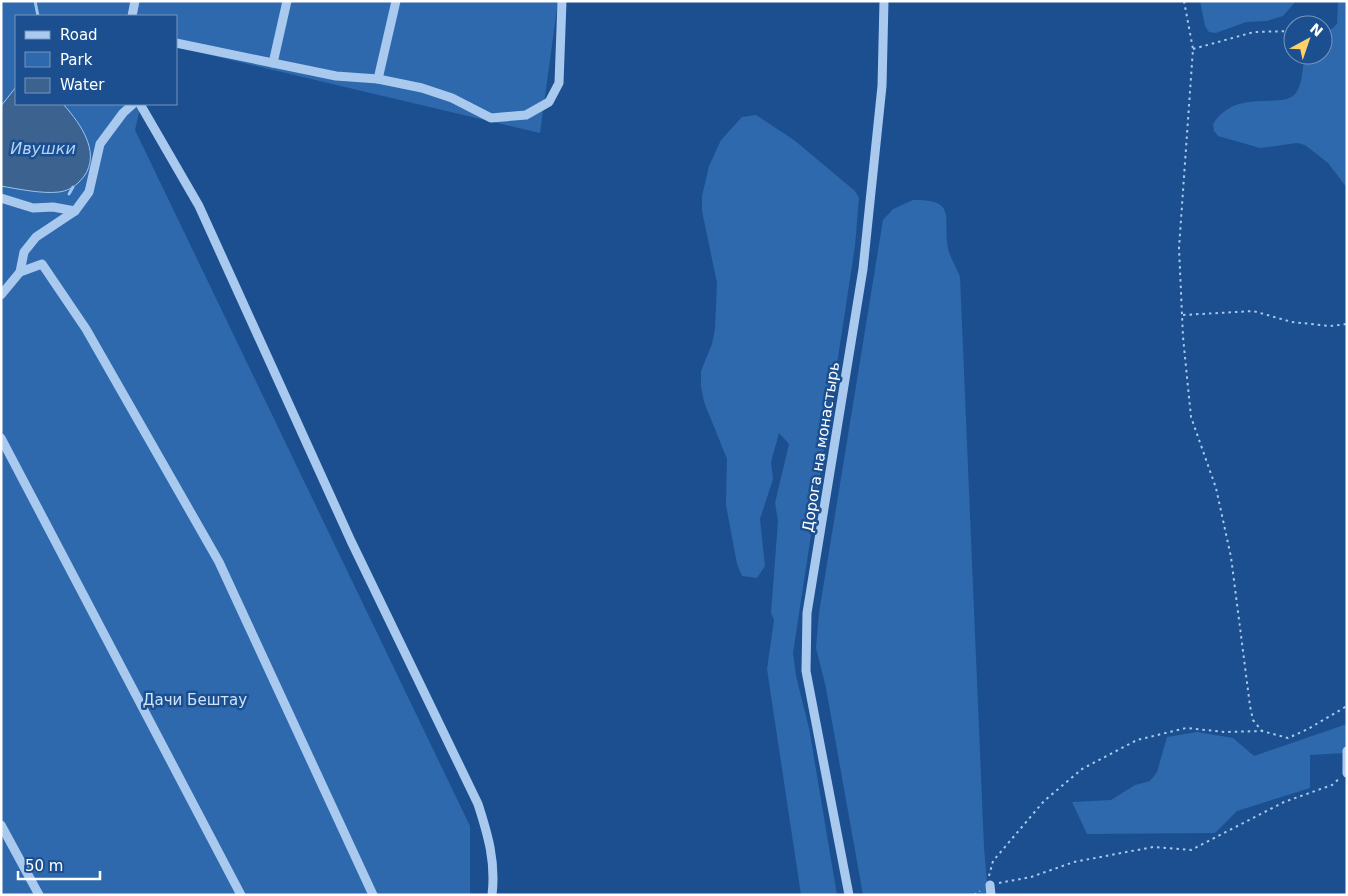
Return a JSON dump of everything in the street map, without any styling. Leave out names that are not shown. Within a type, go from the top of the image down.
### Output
[{"type":"street","points":[[132,15],[135,1]]},
{"type":"street","points":[[273,63],[287,1]]},
{"type":"street","points":[[378,79],[396,1]]},
{"type":"street","points":[[178,43],[336,76],[378,79],[422,88],[452,98],[491,118],[526,115],[549,102],[559,82],[562,1]]},
{"type":"street","name":"Дорога на монастырь","points":[[849,895],[806,671],[805,647],[807,613],[863,269],[882,86],[884,1]]},
{"type":"street","points":[[1,295],[20,272],[24,252],[36,237],[75,211],[89,192],[100,144],[123,113],[132,105]]},
{"type":"street","points":[[141,105],[199,206],[351,541],[478,804],[492,845],[494,878],[492,895]]},
{"type":"street","points":[[1,198],[33,208],[53,207],[75,211]]},
{"type":"street","points":[[20,272],[42,264],[86,329],[219,562],[374,895]]},
{"type":"street","points":[[1,438],[241,895]]},
{"type":"street","points":[[1346,772],[1347,751]]},
{"type":"street","points":[[1,825],[39,895]]},
{"type":"street","points":[[990,885],[991,895]]},
{"type":"path","points":[[1184,1],[1193,49],[1179,248],[1183,337],[1191,416],[1216,488],[1230,556],[1250,706],[1254,720],[1262,731]]},
{"type":"path","points":[[1193,49],[1254,32],[1283,31]]},
{"type":"path","points":[[1183,314],[1253,311],[1292,322],[1330,326],[1347,324]]},
{"type":"path","points":[[990,885],[989,872],[993,862],[1044,802],[1082,769],[1137,740],[1186,728],[1225,732],[1262,731],[1288,738],[1308,729],[1347,706]]},
{"type":"path","points":[[974,895],[990,885],[1031,877],[1074,862],[1144,849],[1191,850],[1284,802],[1332,785],[1346,772]]},
{"type":"green space","name":"Дачи Бештау","points":[[1,1],[558,1],[540,133],[178,47],[178,15],[15,15],[15,105],[141,105],[135,130],[470,826],[470,895],[1,895]]},
{"type":"green space","points":[[1200,1],[1296,1],[1283,16],[1267,21],[1246,22],[1216,33],[1209,32],[1205,26]]},
{"type":"green space","points":[[1338,1],[1347,1],[1347,188],[1328,163],[1305,145],[1297,143],[1260,148],[1218,136],[1214,131],[1213,124],[1223,112],[1234,106],[1246,102],[1290,98],[1299,88],[1303,65],[1333,65],[1333,28],[1337,24]]},
{"type":"green space","points":[[756,115],[794,140],[855,191],[859,198],[855,246],[793,653],[796,676],[809,728],[837,895],[801,895],[767,669],[774,620],[771,613],[778,521],[775,503],[789,444],[779,433],[771,462],[773,479],[760,519],[765,566],[757,578],[742,576],[737,564],[726,505],[727,459],[704,402],[701,386],[701,371],[712,344],[715,329],[717,283],[702,211],[702,196],[709,166],[721,140],[742,117]]},
{"type":"green space","points":[[913,200],[937,203],[943,207],[946,213],[948,248],[960,277],[984,847],[988,895],[863,895],[826,688],[816,648],[819,613],[883,220],[893,209]]},
{"type":"green space","points":[[1347,724],[1346,753],[1310,755],[1310,788],[1237,811],[1215,833],[1087,834],[1072,802],[1111,800],[1135,785],[1150,781],[1157,772],[1167,737],[1197,732],[1233,738],[1254,756]]},
{"type":"water","name":"Ивушки","points":[[15,88],[15,105],[64,105],[83,131],[88,141],[90,152],[87,172],[75,186],[65,191],[45,192],[1,186],[1,106]]},
{"type":"waterway","points":[[35,1],[38,15]]},
{"type":"waterway","points":[[69,194],[73,187]]}]
